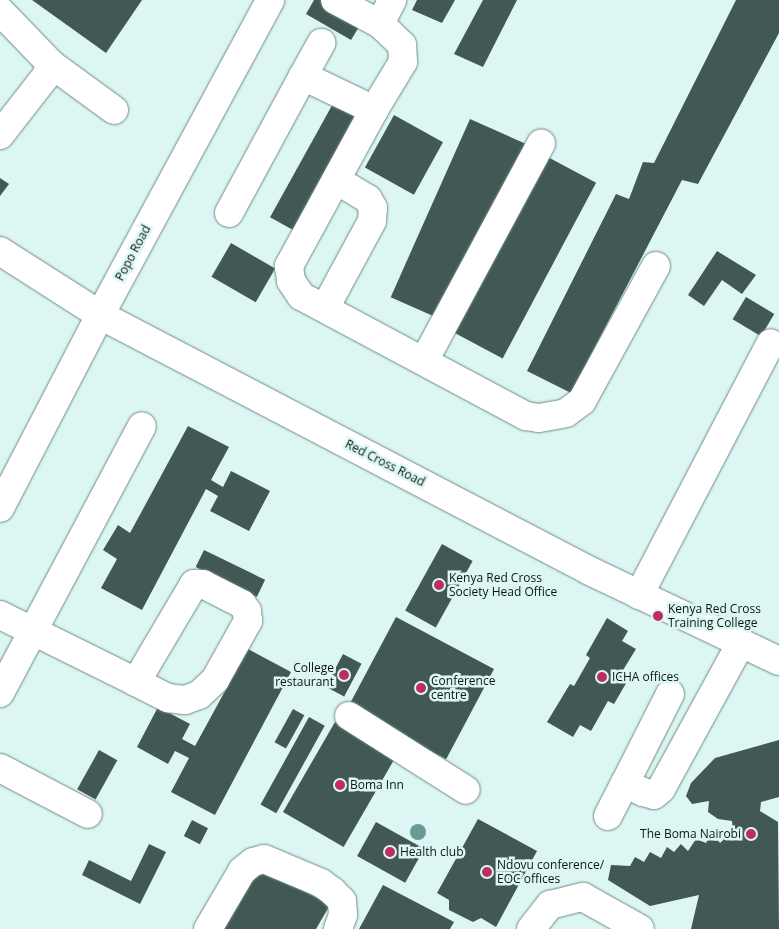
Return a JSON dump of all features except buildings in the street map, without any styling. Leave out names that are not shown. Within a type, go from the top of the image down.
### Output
[{"type":"street","name":"Popo Road","points":[[0,508],[100,315],[270,0]]},
{"type":"street","points":[[336,0],[386,12],[402,45],[403,62],[374,110],[289,266],[291,281],[301,296],[526,416],[539,418],[566,412],[582,401],[656,266]]},
{"type":"street","points":[[0,12],[51,64],[114,110]]},
{"type":"street","points":[[228,213],[321,43]]},
{"type":"street","points":[[0,135],[46,76],[51,64]]},
{"type":"street","points":[[303,76],[374,110]]},
{"type":"street","points":[[424,362],[541,144]]},
{"type":"street","points":[[325,308],[372,221],[373,208],[368,199],[336,180]]},
{"type":"street","name":"Red Cross Road","points":[[0,250],[100,315],[639,595],[779,661]]},
{"type":"street","points":[[639,595],[771,343]]},
{"type":"street","points":[[0,693],[142,426]]},
{"type":"street","points":[[0,615],[136,682]]},
{"type":"street","points":[[624,783],[654,795],[661,789],[741,644]]},
{"type":"street","points":[[608,816],[670,694]]},
{"type":"street","points":[[349,716],[466,790]]},
{"type":"street","points":[[0,768],[88,814]]},
{"type":"street","points":[[208,929],[242,871],[253,862],[264,859],[321,883],[332,891],[342,901],[343,915],[338,929]]},
{"type":"street","points":[[531,929],[550,905],[583,898],[640,929]]},
{"type":"place","name":"Kenya Red Cross Society Head Office","points":[[439,585]]},
{"type":"place","name":"Kenya Red Cross Training College","points":[[658,616]]},
{"type":"place","name":"College restaurant","points":[[344,675]]},
{"type":"place","name":"ICHA offices","points":[[602,677]]},
{"type":"place","name":"Conference centre","points":[[421,688]]},
{"type":"place","name":"Boma Inn","points":[[340,785]]},
{"type":"place","name":"The Boma Nairobi","points":[[751,834]]},
{"type":"place","name":"Health club","points":[[390,852]]},
{"type":"place","name":"Ndovu conference/ EOC offices","points":[[487,872]]}]
